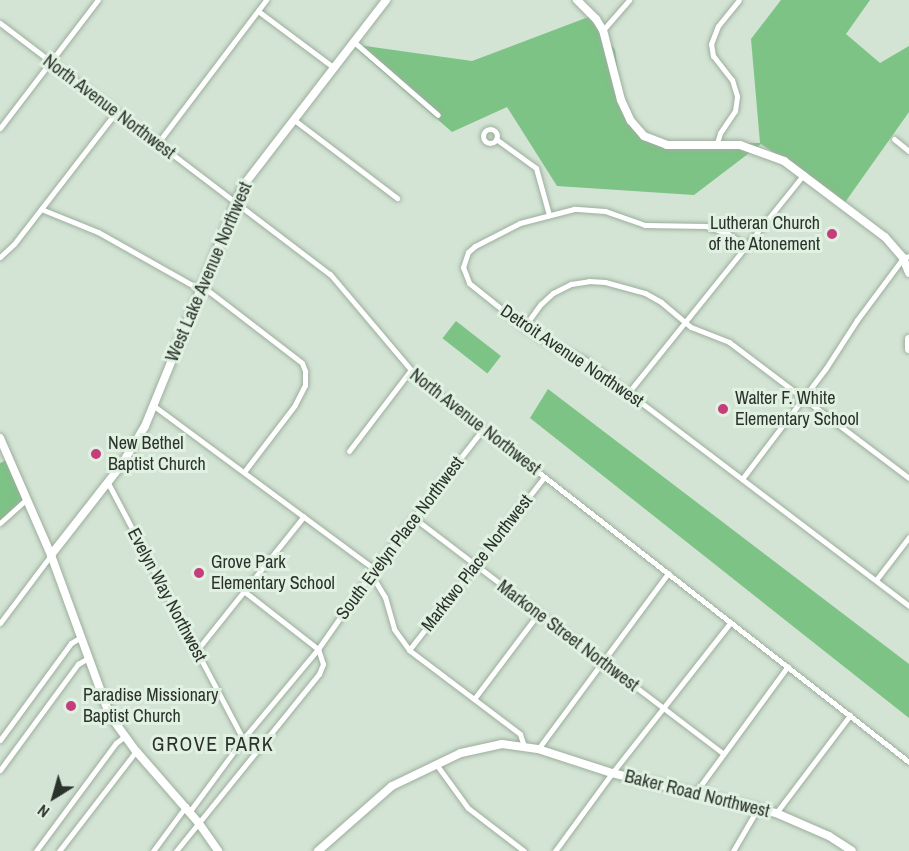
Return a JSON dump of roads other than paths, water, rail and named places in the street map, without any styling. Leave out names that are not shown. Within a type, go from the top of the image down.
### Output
[{"type":"main road","points":[[0,438],[51,555],[106,705],[125,736],[188,808],[218,851]]},
{"type":"street","points":[[0,128],[98,0]]},
{"type":"street","points":[[157,144],[266,0]]},
{"type":"street","name":"West Lake Avenue Northwest","points":[[51,555],[134,446],[154,406],[235,202],[253,171],[386,0]]},
{"type":"street","points":[[577,0],[592,14],[603,30],[621,100],[638,131],[651,140],[667,145],[717,143],[763,151],[804,174],[885,237],[906,257],[909,273]]},
{"type":"street","points":[[603,30],[628,0]]},
{"type":"street","points":[[717,143],[720,133],[735,111],[737,96],[732,80],[713,57],[711,44],[718,26],[739,0]]},
{"type":"street","points":[[258,10],[333,67]]},
{"type":"street","name":"North Avenue Northwest","points":[[0,23],[330,274],[410,371],[909,762]]},
{"type":"street","points":[[354,42],[438,115]]},
{"type":"street","points":[[0,257],[41,209],[116,112]]},
{"type":"street","points":[[293,119],[397,198]]},
{"type":"street","points":[[894,139],[909,151]]},
{"type":"street","points":[[496,140],[536,168],[549,215]]},
{"type":"street","points":[[628,393],[804,174]]},
{"type":"street","name":"Detroit Avenue Northwest","points":[[746,246],[727,233],[706,226],[645,225],[590,208],[520,223],[475,246],[463,261],[464,273],[469,283],[524,327],[545,341],[585,360],[909,606]]},
{"type":"street","points":[[41,209],[98,232],[145,260],[201,287],[297,357],[305,371],[305,385],[295,405],[244,472]]},
{"type":"street","points":[[742,479],[906,257]]},
{"type":"street","points":[[524,327],[553,293],[571,284],[589,281],[605,282],[645,293],[661,302],[699,331],[729,342],[909,478]]},
{"type":"street","points":[[909,339],[909,349]]},
{"type":"street","points":[[349,451],[410,371]]},
{"type":"street","points":[[154,406],[303,516],[373,571],[385,597],[394,629],[409,650],[520,734],[524,746]]},
{"type":"street","name":"South Evelyn Place Northwest","points":[[153,851],[318,649],[373,571],[483,429]]},
{"type":"street","name":"Marktwo Place Northwest","points":[[409,650],[544,477]]},
{"type":"street","name":"Evelyn Way Northwest","points":[[108,483],[243,739]]},
{"type":"street","points":[[0,523],[27,499]]},
{"type":"street","points":[[197,650],[303,516]]},
{"type":"street","name":"Markone Street Northwest","points":[[414,518],[723,753]]},
{"type":"street","points":[[876,580],[909,537]]},
{"type":"street","points":[[0,623],[51,555]]},
{"type":"street","points":[[538,749],[668,573]]},
{"type":"street","points":[[176,851],[319,674],[323,664],[318,649],[244,591]]},
{"type":"street","points":[[474,699],[538,614]]},
{"type":"street","points":[[555,851],[731,622]]},
{"type":"street","points":[[0,740],[71,643],[81,637]]},
{"type":"street","points":[[0,770],[78,664],[88,658]]},
{"type":"street","points":[[695,793],[788,666]]},
{"type":"street","points":[[776,813],[850,715]]},
{"type":"street","points":[[36,851],[116,743],[125,736]]},
{"type":"street","name":"Baker Road Northwest","points":[[318,851],[383,791],[436,764],[480,747],[524,746],[612,774],[776,813],[829,836],[852,851]]},
{"type":"street","points":[[59,851],[136,750]]},
{"type":"street","points":[[436,764],[468,808],[525,851]]},
{"type":"street","points":[[733,851],[758,808]]},
{"type":"place","name":"Lutheran Church of the Atonement","points":[[832,234]]},
{"type":"place","name":"Walter F. White Elementary School","points":[[723,409]]},
{"type":"place","name":"New Bethel Baptist Church","points":[[96,454]]},
{"type":"place","name":"Grove Park Elementary School","points":[[199,573]]},
{"type":"place","name":"Paradise Missionary Baptist Church","points":[[71,706]]},
{"type":"district","name":"GROVE PARK","points":[[213,743]]}]
